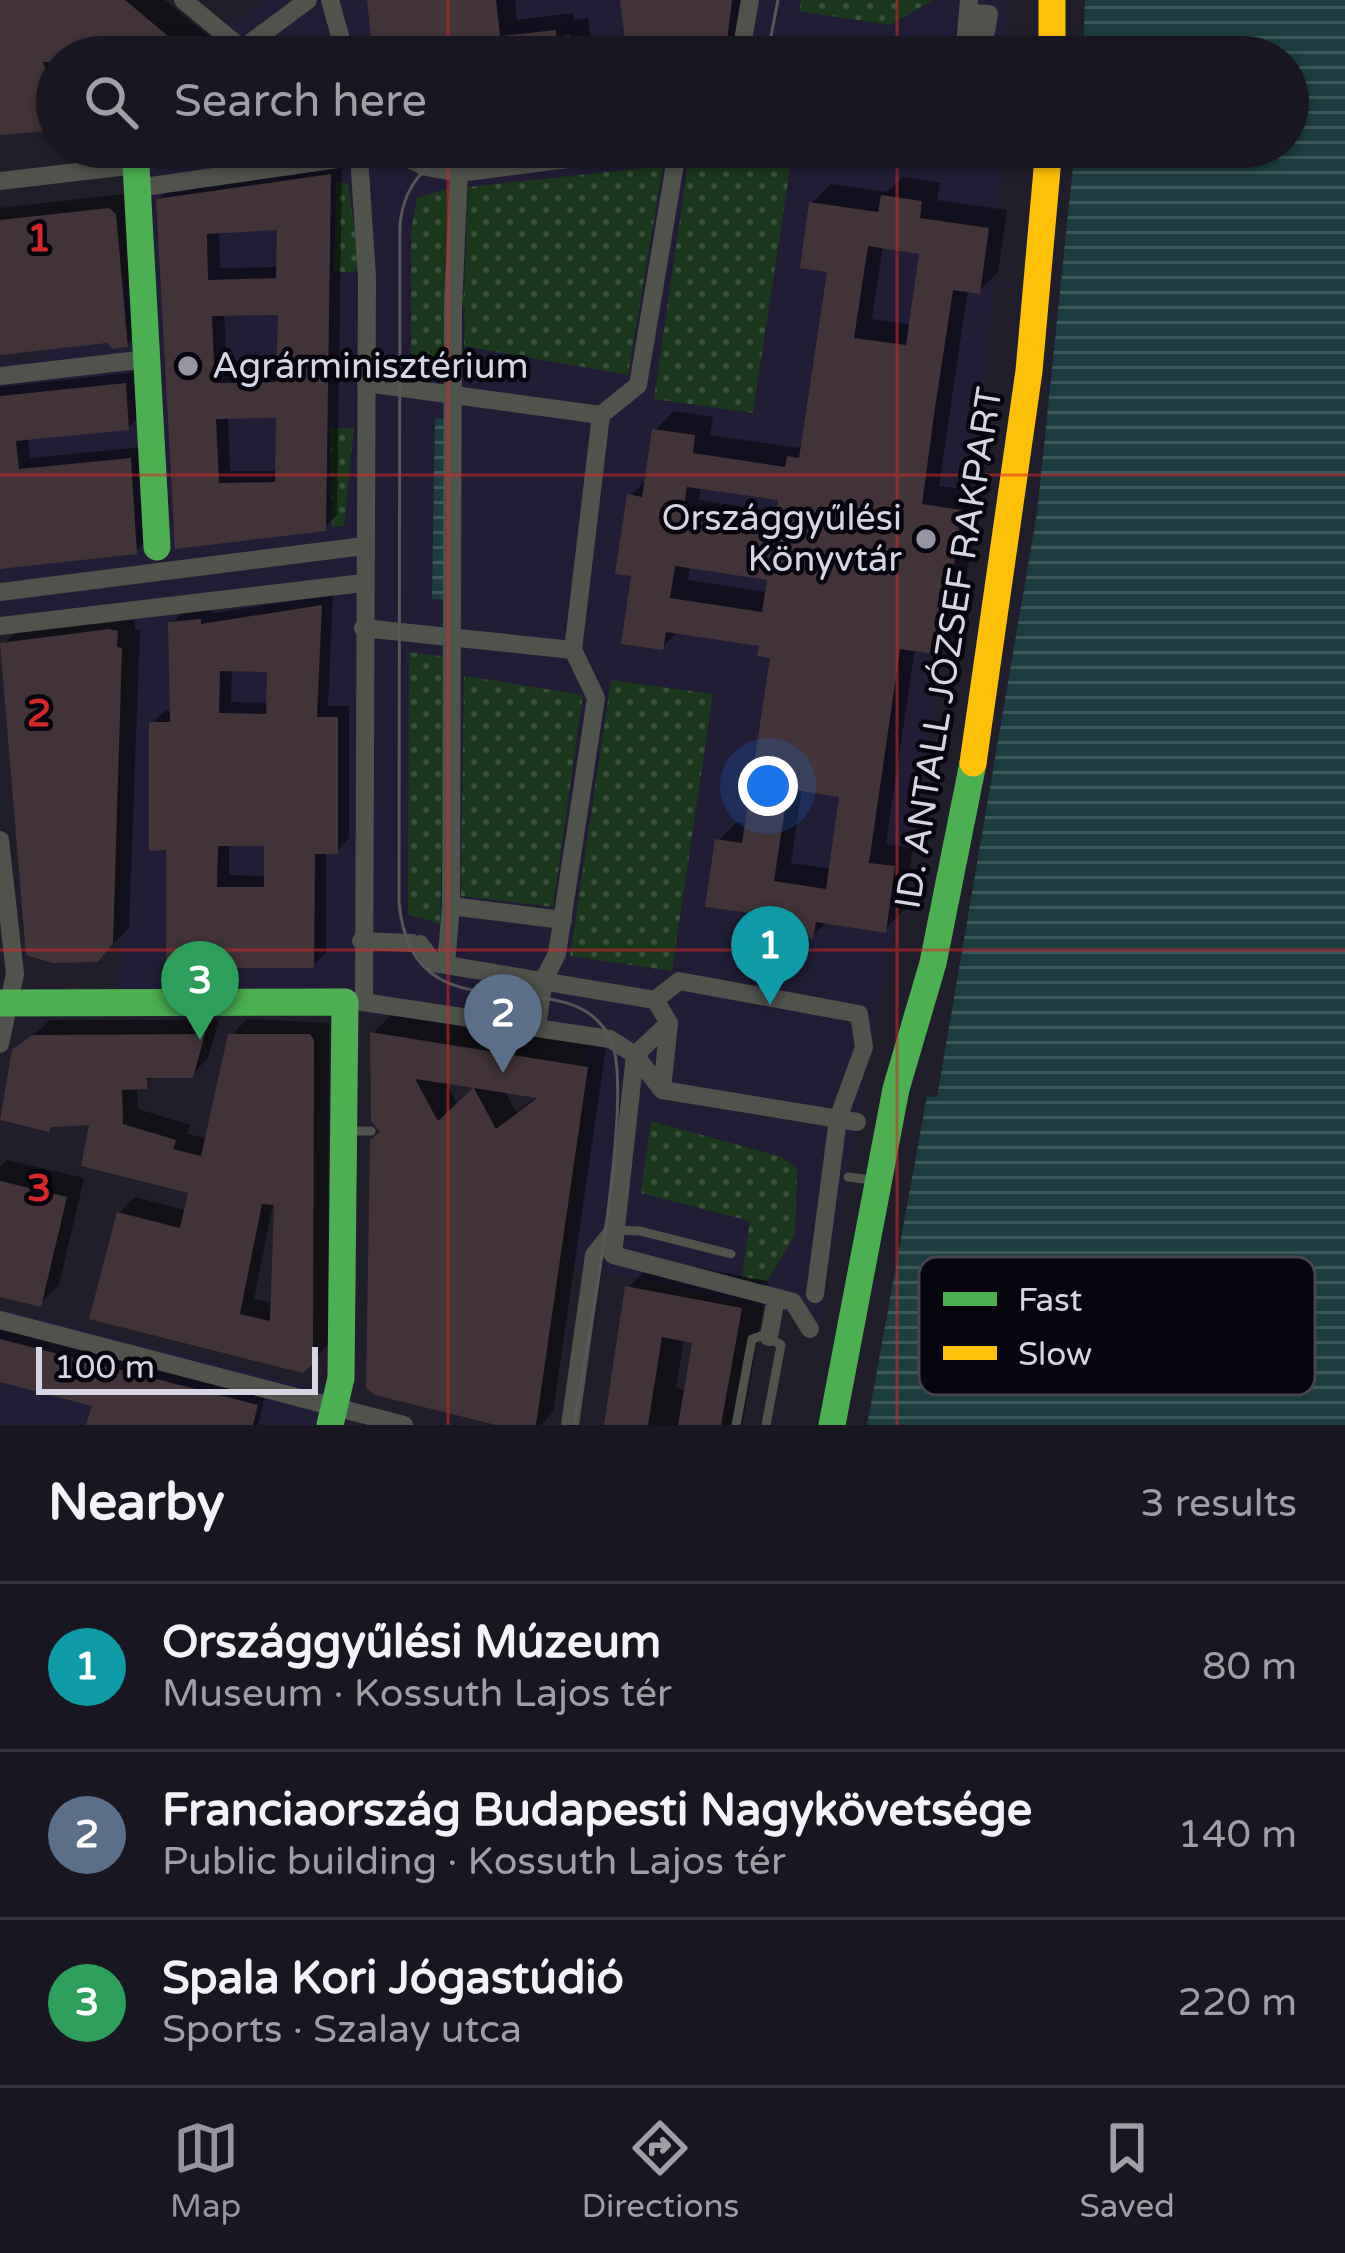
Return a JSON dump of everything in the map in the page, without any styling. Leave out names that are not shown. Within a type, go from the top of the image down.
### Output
[{"type":"main road","points":[[1052,0],[1052,36]]},
{"type":"main road","name":"ID. ANTALL JÓZSEF RAKPART","points":[[832,1425],[896,1089],[950,890],[978,739],[1029,371],[1047,168]]},
{"type":"main road","points":[[136,176],[158,560]]},
{"type":"main road","points":[[5,1003],[354,1001],[357,1131],[341,1378],[332,1416]]},
{"type":"main road","name":"ID. ANTALL JÓZSEF RAKPART","points":[[813,1425],[846,1252],[869,1224]]},
{"type":"street","points":[[183,0],[222,36]]},
{"type":"street","points":[[263,36],[308,0]]},
{"type":"street","points":[[330,0],[340,36]]},
{"type":"street","points":[[744,36],[750,0]]},
{"type":"street","points":[[966,36],[970,0]]},
{"type":"street","points":[[136,176],[147,168]]},
{"type":"street","points":[[0,181],[208,168]]},
{"type":"street","points":[[362,168],[367,278],[361,940],[354,1001],[610,1039],[635,1054],[662,1090],[847,1120]]},
{"type":"street","points":[[432,168],[459,173],[499,168]]},
{"type":"street","points":[[537,1028],[544,980],[557,954],[596,698],[572,650],[595,533],[602,415],[638,385],[674,168]]},
{"type":"street","points":[[446,964],[452,905],[456,635],[451,514],[459,173]]},
{"type":"street","points":[[0,376],[147,359]]},
{"type":"street","points":[[366,383],[602,415]]},
{"type":"street","points":[[0,592],[158,560],[364,546]]},
{"type":"street","points":[[0,626],[139,621],[363,583]]},
{"type":"street","points":[[363,628],[572,650]]},
{"type":"street","points":[[0,840],[15,974],[5,1003],[0,1044]]},
{"type":"street","points":[[452,905],[563,920]]},
{"type":"street","points":[[361,940],[416,943],[434,963],[655,1000],[669,1023],[662,1090]]},
{"type":"street","points":[[655,1000],[679,981],[859,1014],[864,1047],[810,1329],[793,1302],[613,1256],[635,1054],[669,1023]]},
{"type":"street","points":[[570,1425],[594,1255],[614,1223]]},
{"type":"street","points":[[769,1336],[776,1298]]},
{"type":"street","points":[[0,1319],[332,1416],[404,1425]]},
{"type":"lane","points":[[848,1177],[878,1181]]},
{"type":"lane","points":[[614,1223],[731,1253]]},
{"type":"lane","points":[[736,1425],[752,1339],[769,1336],[781,1345],[766,1425]]},
{"type":"shaded area","points":[[267,0],[1007,0],[1006,36],[215,36]]},
{"type":"shaded area","points":[[1085,0],[1345,0],[1345,1425],[867,1425],[927,1096],[937,1097],[1037,513],[1073,168],[1309,168],[1309,36],[1084,36]]},
{"type":"shaded area","points":[[122,168],[1001,168],[970,524],[819,1320],[569,1264],[592,1086],[584,1042],[346,1012],[118,1014],[132,618],[0,635],[0,363],[47,358],[42,294],[130,285]]},
{"type":"shaded area","points":[[435,418],[448,420],[446,600],[432,599]]},
{"type":"shaded area","points":[[0,1309],[349,1397],[342,1425],[0,1425]]},
{"type":"green space","points":[[801,0],[933,0],[890,25],[799,11]]},
{"type":"green space","points":[[663,168],[628,375],[464,346],[465,306],[459,305],[459,296],[464,295],[468,187]]},
{"type":"green space","points":[[687,168],[790,168],[753,413],[654,399]]},
{"type":"green space","points":[[336,182],[348,184],[360,265],[354,272],[334,272]]},
{"type":"green space","points":[[449,188],[447,363],[411,358],[411,231],[417,198]]},
{"type":"green space","points":[[330,428],[354,428],[344,526],[332,527]]},
{"type":"green space","points":[[409,652],[447,657],[440,924],[408,914]]},
{"type":"green space","points":[[464,676],[583,695],[553,907],[461,896]]},
{"type":"green space","points":[[611,680],[713,694],[672,971],[570,956]]},
{"type":"green space","points":[[651,1121],[782,1157],[797,1169],[795,1235],[766,1283],[742,1277],[750,1221],[641,1193]]},
{"type":"building","points":[[0,0],[125,0],[168,36],[36,36],[36,132],[0,135]]},
{"type":"building","points":[[367,0],[496,0],[500,36],[371,36]]},
{"type":"building","points":[[620,0],[732,0],[728,36],[624,36]]},
{"type":"building","points":[[556,30],[556,36],[500,36]]},
{"type":"building","name":"Agrárminisztérium","points":[[331,174],[326,531],[175,549],[156,199]],"holes":[[[277,230],[276,278],[208,280],[207,234]],[[278,315],[276,382],[215,383],[212,316]],[[276,418],[275,482],[219,483],[216,419]]]},
{"type":"building","points":[[881,195],[922,201],[920,218],[989,228],[980,294],[953,290],[935,408],[922,504],[962,510],[941,655],[900,649],[869,863],[895,866],[886,933],[816,922],[813,939],[772,933],[774,916],[705,907],[715,839],[742,843],[770,658],[757,656],[759,646],[666,632],[663,650],[621,644],[631,576],[615,574],[627,494],[642,497],[652,429],[695,435],[693,453],[785,467],[787,456],[799,458],[827,272],[800,268],[809,202],[878,212]],"holes":[[[868,246],[919,254],[906,345],[854,338]],[[687,487],[778,500],[774,532],[682,519]],[[675,566],[767,580],[762,612],[670,598]],[[788,789],[839,797],[826,889],[774,881]]]},
{"type":"building","points":[[109,208],[116,214],[128,347],[112,349],[107,343],[0,355],[0,220]]},
{"type":"building","points":[[126,383],[129,430],[16,441],[19,469],[131,458],[137,554],[0,569],[0,396]]},
{"type":"building","points":[[322,605],[317,717],[338,717],[338,854],[315,854],[314,968],[166,968],[166,850],[149,851],[149,722],[170,722],[168,622],[201,619],[201,624]],"holes":[[[220,671],[267,672],[266,714],[219,713]],[[218,846],[264,846],[264,887],[217,887]]]},
{"type":"building","points":[[118,631],[117,647],[122,648],[113,943],[98,962],[53,963],[26,955],[0,643]]},
{"type":"building","points":[[370,1032],[588,1067],[536,1425],[496,1425],[375,1395],[366,1388],[370,1140],[380,1132],[371,1121]],"holes":[[[415,1079],[462,1086],[473,1088],[438,1121]],[[474,1088],[537,1098],[496,1129]]]},
{"type":"building","points":[[205,1034],[193,1078],[147,1078],[147,1089],[122,1090],[123,1124],[176,1140],[173,1149],[201,1156],[228,1034],[310,1034],[314,1040],[313,1364],[303,1373],[89,1319],[117,1212],[180,1228],[188,1193],[81,1166],[89,1125],[51,1127],[49,1132],[0,1120],[12,1050],[32,1035]],"holes":[[[262,1204],[274,1205],[270,1321],[240,1314]]]},
{"type":"building","points":[[0,1181],[67,1197],[41,1307],[0,1297]]},
{"type":"building","points":[[625,1286],[742,1308],[721,1425],[678,1425],[692,1343],[662,1337],[648,1425],[604,1425]]},
{"type":"building","points":[[0,1339],[258,1405],[253,1425],[86,1425],[92,1406],[0,1382]]},
{"type":"tram line","points":[[771,36],[778,0]]},
{"type":"tram line","points":[[427,168],[408,193],[400,224],[399,902],[410,947],[433,974],[462,988],[565,1002],[593,1016],[612,1043],[617,1073],[613,1170],[574,1425]]},
{"type":"traffic: fast","points":[[136,168],[157,547]]},
{"type":"traffic: fast","points":[[832,1425],[896,1089],[933,963],[973,763]]},
{"type":"traffic: fast","points":[[0,1003],[345,1002],[341,1378],[330,1425]]},
{"type":"traffic: slow","points":[[1052,0],[1052,36]]},
{"type":"traffic: slow","points":[[973,763],[1029,371],[1047,168]]},
{"type":"place","name":"Agrárminisztérium","points":[[188,366]]},
{"type":"place","name":"Országgyűlési Könyvtár","points":[[926,539]]},
{"type":"place","name":"Országgyűlési Múzeum","points":[[770,1005]]},
{"type":"place","name":"Spala Kori Jógastúdió","points":[[200,1040]]},
{"type":"place","name":"Franciaország Budapesti Nagykövetsége","points":[[503,1073]]}]
